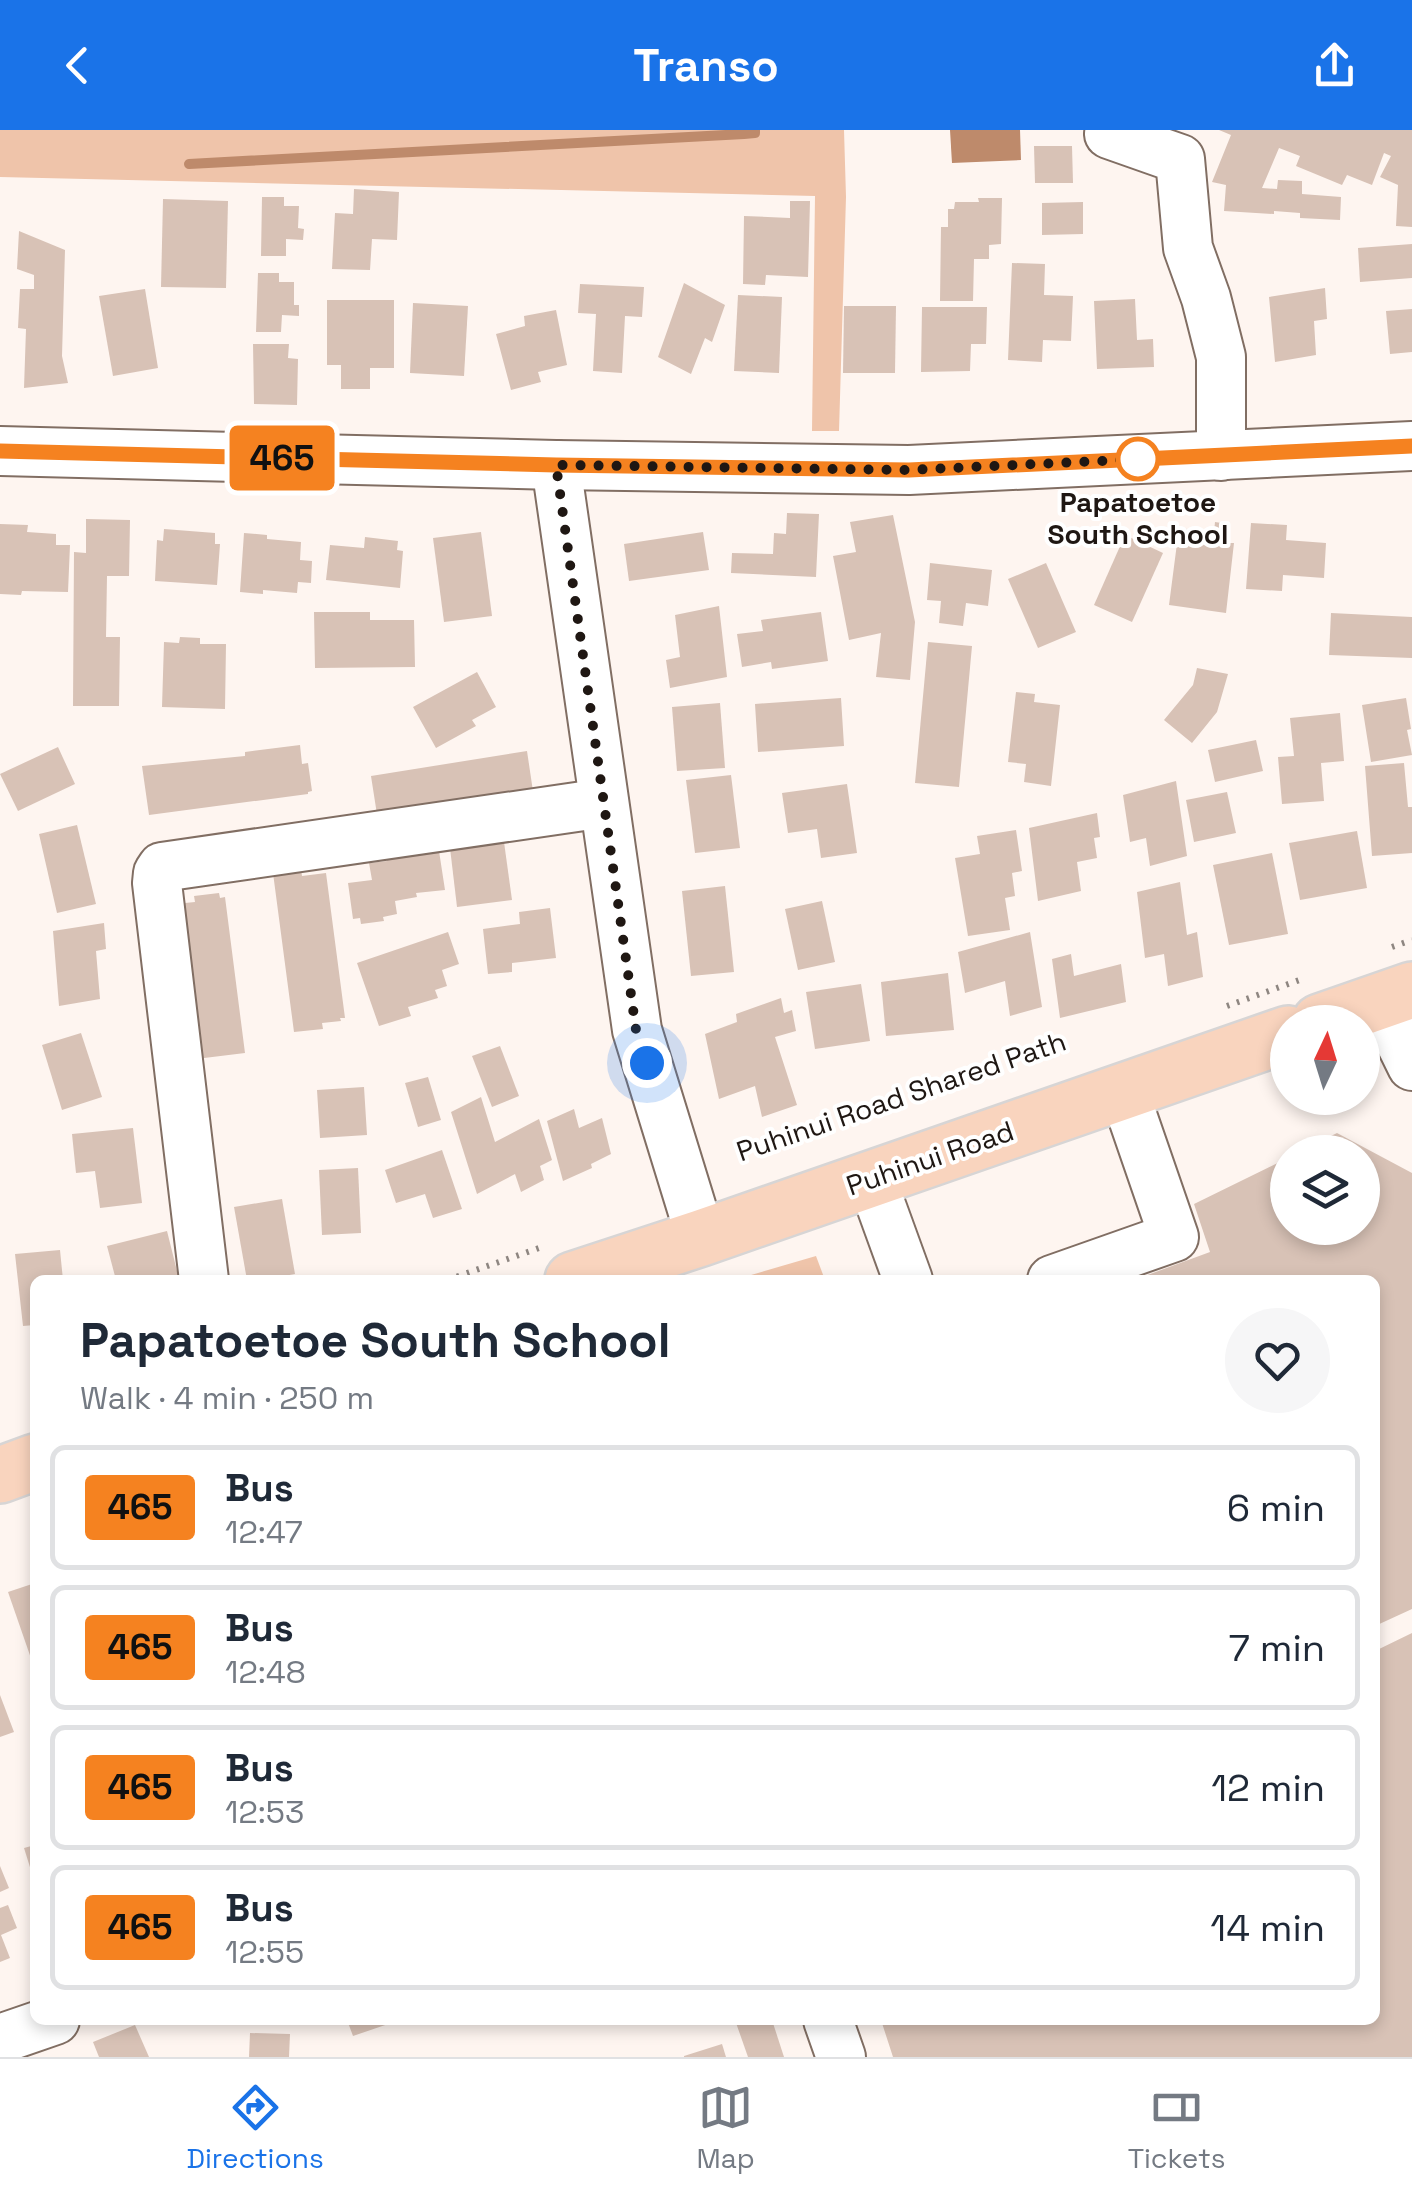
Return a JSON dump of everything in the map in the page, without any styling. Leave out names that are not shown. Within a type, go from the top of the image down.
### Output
[{"type":"main road","points":[[1319,998],[1389,982]]},
{"type":"main road","name":"Puhinui Road","points":[[565,1260],[701,1238],[1270,1040]]},
{"type":"main road","points":[[0,1474],[30,1464]]},
{"type":"street","points":[[1110,134],[1180,160],[1188,248],[1206,298],[1220,358],[1222,456]]},
{"type":"street","points":[[0,451],[909,470],[1412,446]]},
{"type":"street","points":[[556,465],[636,1030],[701,1238]]},
{"type":"street","points":[[203,1275],[157,883],[162,867],[604,803]]},
{"type":"street","points":[[1389,982],[1412,1066]]},
{"type":"street","points":[[1066,1275],[1174,1237],[1124,1092]]},
{"type":"street","points":[[871,1178],[906,1275]]},
{"type":"street","points":[[0,2039],[41,2025]]},
{"type":"street","points":[[830,2025],[842,2057]]},
{"type":"path","points":[[1389,982],[1412,940]]},
{"type":"path","points":[[1224,1006],[1319,998]]},
{"type":"path","points":[[477,1275],[565,1260]]},
{"type":"shaded area","points":[[0,130],[844,130],[846,197],[839,431],[812,431],[815,196],[0,177]]},
{"type":"shaded area","points":[[950,130],[1020,130],[1021,160],[952,163]]},
{"type":"shaded area","points":[[816,1256],[823,1275],[751,1275]]},
{"type":"building","points":[[1219,130],[1412,130],[1412,227],[1396,226],[1398,185],[1380,177],[1391,156],[1384,153],[1372,185],[1347,175],[1342,185],[1296,166],[1300,156],[1279,148],[1262,188],[1277,189],[1278,180],[1302,181],[1302,194],[1341,197],[1340,220],[1300,218],[1300,213],[1224,211],[1226,185],[1212,182],[1231,135]]},
{"type":"building","points":[[1034,146],[1072,146],[1073,183],[1035,183]]},
{"type":"building","points":[[354,189],[399,192],[397,240],[372,239],[370,270],[332,269],[335,213],[353,214]]},
{"type":"building","points":[[262,197],[284,197],[284,206],[299,206],[298,228],[304,229],[303,240],[286,239],[286,256],[261,256]]},
{"type":"building","points":[[978,198],[1002,198],[1001,244],[989,245],[989,259],[974,259],[973,301],[940,301],[941,227],[948,227],[948,209],[954,209],[955,202],[979,202]]},
{"type":"building","points":[[163,199],[228,201],[226,288],[161,287]]},
{"type":"building","points":[[790,201],[810,201],[808,277],[766,275],[765,285],[743,284],[744,216],[790,218]]},
{"type":"building","points":[[1083,202],[1083,234],[1042,235],[1042,203]]},
{"type":"building","points":[[19,231],[65,250],[62,356],[68,383],[24,388],[26,329],[18,328],[20,289],[34,289],[34,275],[17,269]]},
{"type":"building","points":[[1412,244],[1412,278],[1360,282],[1358,248]]},
{"type":"building","points":[[1012,263],[1045,264],[1044,295],[1073,296],[1071,341],[1043,340],[1042,362],[1008,360]]},
{"type":"building","points":[[258,273],[279,273],[279,282],[294,282],[294,305],[299,305],[299,316],[282,315],[281,332],[256,332]]},
{"type":"building","points":[[684,283],[725,305],[712,342],[705,338],[691,374],[658,357]]},
{"type":"building","points":[[580,284],[644,287],[642,317],[625,316],[622,373],[593,371],[596,314],[578,313]]},
{"type":"building","points":[[1325,288],[1327,319],[1314,321],[1316,355],[1275,362],[1269,297]]},
{"type":"building","points":[[145,289],[158,368],[113,376],[99,296]]},
{"type":"building","points":[[738,295],[782,297],[779,373],[734,371]]},
{"type":"building","points":[[1135,299],[1137,340],[1153,339],[1154,367],[1097,369],[1094,301]]},
{"type":"building","points":[[327,300],[394,300],[394,368],[370,368],[370,389],[341,389],[341,365],[327,365]]},
{"type":"building","points":[[413,303],[468,306],[464,376],[410,373]]},
{"type":"building","points":[[844,306],[896,306],[895,373],[843,373]]},
{"type":"building","points":[[922,307],[987,307],[986,344],[971,344],[970,371],[921,372]]},
{"type":"building","points":[[1412,309],[1412,352],[1390,354],[1386,311]]},
{"type":"building","points":[[556,310],[567,365],[538,372],[541,382],[511,390],[496,334],[525,326],[524,316]]},
{"type":"building","points":[[253,344],[289,344],[288,358],[298,359],[297,405],[254,404]]},
{"type":"building","points":[[787,513],[819,514],[816,577],[731,573],[732,553],[773,554],[774,533],[786,534]]},
{"type":"building","points":[[893,515],[915,622],[910,680],[876,677],[881,633],[849,640],[833,556],[856,552],[850,522]]},
{"type":"building","points":[[86,519],[130,520],[129,576],[107,576],[106,637],[120,637],[119,706],[73,706],[74,552],[86,553]]},
{"type":"building","points":[[1215,522],[1228,524],[1225,543],[1234,543],[1226,613],[1169,605],[1179,528],[1214,532]]},
{"type":"building","points":[[1251,523],[1287,525],[1286,540],[1326,543],[1324,578],[1283,575],[1282,591],[1246,589]]},
{"type":"building","points":[[0,524],[28,525],[27,532],[56,534],[56,545],[70,545],[68,592],[0,594]]},
{"type":"building","points":[[164,529],[215,533],[215,544],[220,544],[217,585],[155,581],[157,540],[163,541]]},
{"type":"building","points":[[481,532],[492,616],[444,622],[433,538]]},
{"type":"building","points":[[703,532],[709,570],[629,581],[624,544]]},
{"type":"building","points":[[244,533],[301,542],[300,560],[312,561],[311,583],[298,582],[297,593],[240,592]]},
{"type":"building","points":[[1125,535],[1163,553],[1132,622],[1094,605]]},
{"type":"building","points":[[365,537],[398,541],[397,550],[403,551],[400,588],[326,580],[330,545],[364,548]]},
{"type":"building","points":[[930,563],[992,570],[988,606],[966,603],[963,626],[939,623],[941,601],[927,600]]},
{"type":"building","points":[[1046,563],[1076,632],[1038,648],[1008,579]]},
{"type":"building","points":[[719,606],[727,677],[670,688],[666,660],[680,657],[675,615]]},
{"type":"building","points":[[314,612],[370,612],[370,620],[414,620],[415,667],[315,668]]},
{"type":"building","points":[[821,612],[828,661],[772,669],[771,662],[742,667],[737,634],[763,631],[761,620]]},
{"type":"building","points":[[1331,613],[1412,617],[1412,658],[1329,655]]},
{"type":"building","points":[[180,637],[200,638],[200,644],[226,644],[225,709],[162,707],[164,642],[179,643]]},
{"type":"building","points":[[928,642],[972,646],[959,787],[915,783]]},
{"type":"building","points":[[1197,668],[1228,674],[1217,712],[1192,743],[1164,720],[1193,685]]},
{"type":"building","points":[[477,672],[496,707],[472,720],[476,726],[436,748],[413,707]]},
{"type":"building","points":[[1016,692],[1035,694],[1034,702],[1060,705],[1051,786],[1024,782],[1026,764],[1008,762]]},
{"type":"building","points":[[841,698],[844,746],[758,752],[755,704]]},
{"type":"building","points":[[1406,698],[1412,755],[1371,762],[1362,705]]},
{"type":"building","points":[[720,703],[725,768],[677,771],[672,707]]},
{"type":"building","points":[[1340,713],[1344,761],[1321,763],[1324,801],[1282,804],[1278,757],[1294,756],[1290,718]]},
{"type":"building","points":[[1256,740],[1263,771],[1215,782],[1208,750]]},
{"type":"building","points":[[300,745],[302,764],[308,763],[312,791],[308,794],[149,815],[142,766],[245,756],[245,752]]},
{"type":"building","points":[[58,747],[75,784],[18,811],[0,774]]},
{"type":"building","points":[[527,751],[534,798],[378,821],[371,776]]},
{"type":"building","points":[[1404,763],[1408,807],[1412,807],[1412,853],[1372,856],[1365,766]]},
{"type":"building","points":[[731,775],[740,848],[695,853],[686,780]]},
{"type":"building","points":[[1176,781],[1187,856],[1150,866],[1146,838],[1130,842],[1123,795]]},
{"type":"building","points":[[847,784],[857,853],[821,858],[817,829],[788,833],[782,793]]},
{"type":"building","points":[[1227,792],[1236,833],[1194,842],[1186,800]]},
{"type":"building","points":[[1097,813],[1097,858],[1077,862],[1081,891],[1038,901],[1029,828]]},
{"type":"building","points":[[77,825],[96,904],[57,913],[39,834]]},
{"type":"building","points":[[1016,830],[1022,871],[1012,873],[1015,896],[1005,898],[1010,930],[968,936],[955,858],[980,854],[977,836]]},
{"type":"building","points":[[1357,831],[1367,888],[1300,900],[1289,843]]},
{"type":"building","points":[[504,842],[512,900],[457,907],[450,848]]},
{"type":"building","points":[[439,851],[445,890],[416,893],[417,897],[395,901],[397,914],[383,917],[384,921],[361,924],[360,918],[353,919],[348,883],[372,880],[369,863],[387,861],[386,852]]},
{"type":"building","points":[[1272,853],[1288,934],[1229,945],[1213,865]]},
{"type":"building","points":[[301,869],[302,876],[326,873],[345,1018],[322,1023],[323,1029],[294,1032],[273,873]]},
{"type":"building","points":[[1180,882],[1187,935],[1197,932],[1203,977],[1168,986],[1164,954],[1145,958],[1137,892]]},
{"type":"building","points":[[725,886],[734,972],[691,976],[682,891]]},
{"type":"building","points":[[219,893],[220,898],[225,897],[245,1053],[196,1059],[175,904],[195,902],[194,896]]},
{"type":"building","points":[[822,901],[835,962],[798,970],[785,909]]},
{"type":"building","points":[[550,908],[556,958],[512,963],[512,972],[488,974],[483,929],[520,924],[519,912]]},
{"type":"building","points":[[104,923],[106,949],[96,951],[100,999],[59,1006],[53,931]]},
{"type":"building","points":[[448,932],[459,964],[442,970],[447,986],[435,990],[438,998],[408,1007],[411,1016],[379,1026],[357,963]]},
{"type":"building","points":[[1030,932],[1042,1007],[1010,1016],[1005,981],[965,993],[958,952]]},
{"type":"building","points":[[1071,954],[1074,976],[1121,964],[1126,1002],[1060,1018],[1052,959]]},
{"type":"building","points":[[948,973],[954,1030],[886,1036],[881,982]]},
{"type":"building","points":[[861,984],[870,1041],[815,1049],[806,992]]},
{"type":"building","points":[[781,998],[784,1013],[792,1010],[796,1031],[775,1037],[797,1105],[762,1117],[755,1086],[719,1099],[705,1034],[737,1022],[736,1014]]},
{"type":"building","points":[[81,1033],[102,1097],[62,1110],[42,1045]]},
{"type":"building","points":[[500,1046],[519,1096],[492,1107],[472,1056]]},
{"type":"building","points":[[428,1077],[441,1120],[418,1127],[405,1083]]},
{"type":"building","points":[[364,1087],[367,1135],[320,1138],[317,1090]]},
{"type":"building","points":[[481,1097],[495,1142],[539,1119],[552,1160],[540,1166],[544,1180],[521,1192],[515,1174],[477,1194],[451,1112]]},
{"type":"building","points":[[574,1109],[579,1128],[602,1118],[611,1154],[563,1181],[547,1121]]},
{"type":"building","points":[[133,1128],[142,1203],[100,1208],[95,1171],[76,1173],[72,1134]]},
{"type":"building","points":[[442,1150],[462,1209],[433,1218],[425,1194],[396,1203],[385,1170]]},
{"type":"building","points":[[1380,1156],[1412,1173],[1412,1609],[1380,1624],[1380,1275],[1148,1275],[1210,1252],[1194,1204],[1270,1167],[1270,1245],[1380,1245]]},
{"type":"building","points":[[358,1168],[361,1233],[322,1235],[319,1170]]},
{"type":"building","points":[[282,1199],[295,1274],[246,1275],[234,1207]]},
{"type":"building","points":[[167,1231],[178,1275],[115,1275],[107,1246]]},
{"type":"building","points":[[60,1250],[62,1275],[30,1275],[30,1325],[23,1326],[15,1254]]},
{"type":"building","points":[[30,1585],[30,1655],[8,1592]]},
{"type":"building","points":[[1412,1633],[1412,2057],[893,2057],[883,2025],[1380,2025],[1380,1649]]},
{"type":"building","points":[[0,1695],[14,1732],[0,1737]]},
{"type":"building","points":[[30,1846],[30,1867],[24,1848]]},
{"type":"building","points":[[0,1866],[9,1888],[0,1892]]},
{"type":"building","points":[[8,1905],[17,1928],[1,1935],[10,1958],[0,1962],[0,1908]]},
{"type":"building","points":[[135,2025],[149,2057],[99,2057],[93,2042]]},
{"type":"building","points":[[349,2025],[385,2025],[353,2036]]},
{"type":"building","points":[[737,2025],[774,2025],[784,2057],[748,2057]]},
{"type":"building","points":[[250,2033],[290,2034],[289,2057],[249,2057]]},
{"type":"building","points":[[722,2044],[726,2057],[684,2057],[684,2056]]},
{"type":"waterway","points":[[189,164],[744,134],[755,130]]},
{"type":"bus line","name":"465","points":[[0,451],[909,470],[1412,446]]},
{"type":"place","name":"Papatoetoe South School","points":[[1138,459]]},
{"type":"route","points":[[647,1063],[636,1030],[556,465],[909,470],[1143,459],[1138,459]]}]
